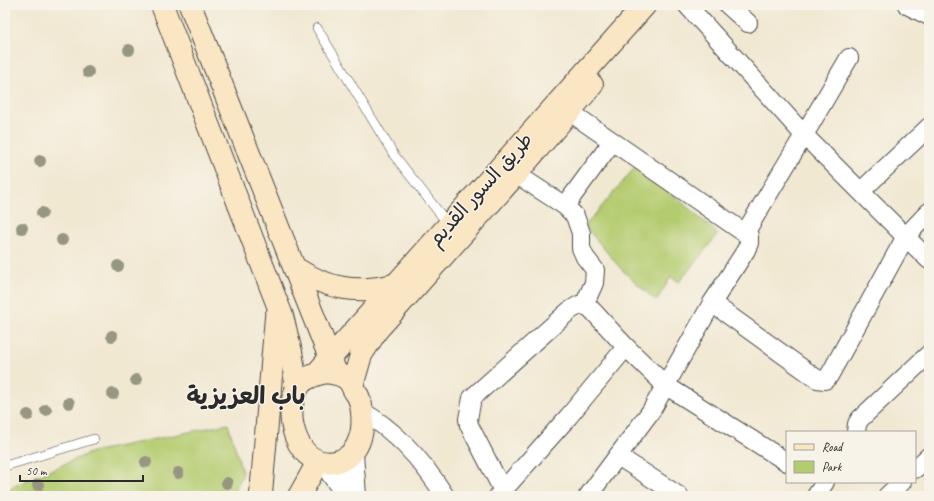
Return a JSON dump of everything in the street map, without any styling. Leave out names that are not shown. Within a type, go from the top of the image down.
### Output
[{"type":"main road","points":[[162,5],[277,301],[289,340],[297,389],[292,413],[297,442],[309,457],[321,462],[332,463],[343,460],[352,454],[358,445],[362,411],[358,396],[333,373],[295,268],[190,5]]},
{"type":"main road","name":"طريق السور القديم","points":[[333,373],[394,285],[645,5]]},
{"type":"main road","name":"طريق السور القديم","points":[[333,373],[356,369],[361,355],[377,330],[570,112],[658,5]]},
{"type":"main road","points":[[295,268],[310,278],[342,289],[377,289],[394,285]]},
{"type":"main road","points":[[261,495],[277,301]]},
{"type":"main road","points":[[297,389],[308,377],[333,373]]},
{"type":"main road","points":[[261,495],[292,413]]},
{"type":"main road","points":[[299,496],[321,462]]},
{"type":"street","points":[[687,5],[804,135],[929,260]]},
{"type":"street","points":[[728,5],[748,23]]},
{"type":"street","points":[[907,5],[929,16]]},
{"type":"street","points":[[745,233],[850,58]]},
{"type":"street","points":[[570,112],[749,236],[749,243],[712,303],[651,411],[590,495]]},
{"type":"street","points":[[860,191],[929,126]]},
{"type":"street","points":[[565,206],[612,142]]},
{"type":"street","points":[[516,174],[565,206],[575,216],[581,233],[581,248],[585,257],[595,270],[594,283],[584,305]]},
{"type":"street","points":[[712,303],[817,379],[825,380],[829,376],[906,236],[929,212]]},
{"type":"street","points":[[626,347],[569,416],[500,494],[469,425],[468,419],[472,398],[578,305],[584,305],[591,308],[626,347],[665,385],[786,461]]},
{"type":"street","points":[[856,431],[857,424],[860,419],[929,354]]},
{"type":"street","points":[[362,411],[376,419],[401,441],[425,468],[445,496]]},
{"type":"street","points":[[352,454],[355,496]]},
{"type":"street","points":[[618,456],[679,496]]},
{"type":"street","points":[[916,468],[929,456]]},
{"type":"street","points":[[321,462],[348,496]]},
{"type":"street","points":[[887,496],[901,483]]},
{"type":"lane","points":[[317,28],[394,155],[448,224]]},
{"type":"lane","points":[[5,466],[94,439]]},
{"type":"green space","points":[[638,164],[718,234],[679,282],[671,277],[656,301],[620,268],[585,226]]},
{"type":"green space","points":[[228,424],[243,474],[232,496],[5,496],[5,490],[92,452]]},
{"type":"district","name":"باب العزيزية","points":[[246,396]]}]
